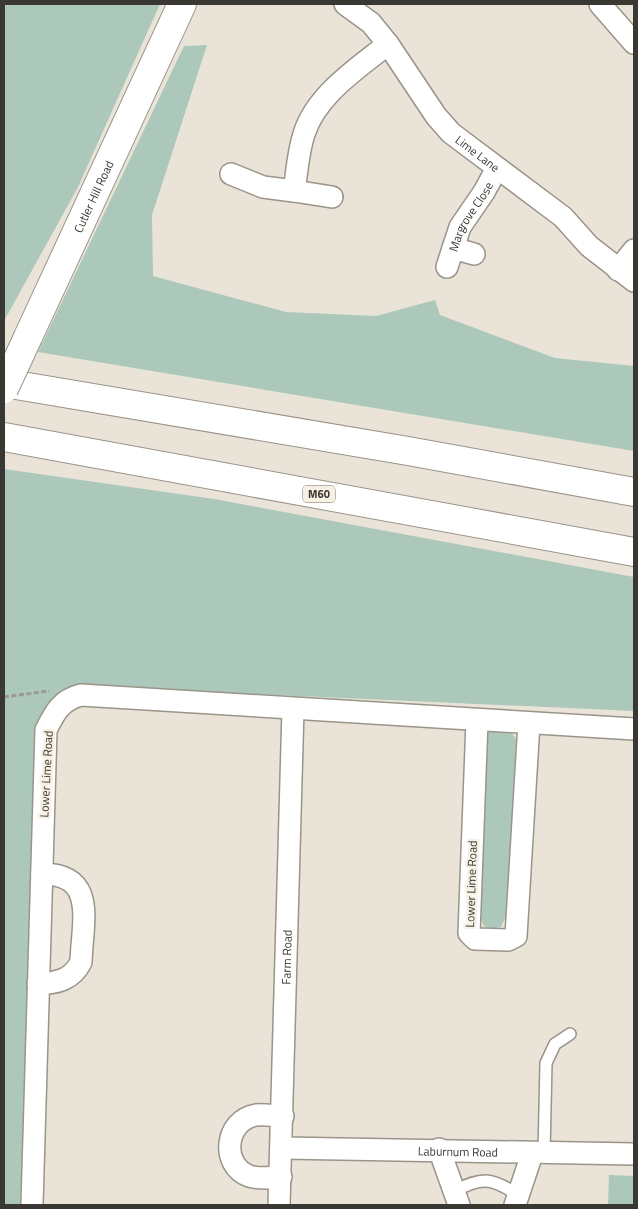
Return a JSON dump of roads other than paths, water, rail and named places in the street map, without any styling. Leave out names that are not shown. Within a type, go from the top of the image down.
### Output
[{"type":"main road","name":"Cutler Hill Road","points":[[4,390],[182,4]]},
{"type":"main road","points":[[4,383],[408,451],[634,492]]},
{"type":"main road","name":"M60","points":[[4,437],[634,552]]},
{"type":"street","name":"Lime Lane","points":[[345,4],[371,23],[388,44],[446,127],[472,150],[563,217],[589,246],[626,275]]},
{"type":"street","points":[[600,4],[634,43]]},
{"type":"street","points":[[294,191],[304,133],[314,112],[351,74],[388,44]]},
{"type":"street","name":"Margrove Close","points":[[474,254],[450,258],[460,227],[484,192],[497,168]]},
{"type":"street","points":[[231,174],[263,186],[332,197]]},
{"type":"street","points":[[626,275],[634,250]]},
{"type":"street","name":"Lower Lime Road","points":[[32,1205],[46,730],[56,711],[68,699],[82,695],[294,709]]},
{"type":"street","points":[[294,709],[634,729]]},
{"type":"street","name":"Farm Road","points":[[279,1205],[283,1148],[294,709]]},
{"type":"street","name":"Lower Lime Road","points":[[477,721],[468,933],[475,939],[508,940],[516,936],[529,723]]},
{"type":"street","points":[[38,984],[59,982],[78,968],[81,962],[83,898],[75,884],[60,874],[42,874]]},
{"type":"street","points":[[280,1177],[257,1178],[248,1175],[234,1164],[229,1149],[233,1132],[246,1119],[255,1115],[283,1116]]},
{"type":"street","name":"Laburnum Road","points":[[283,1148],[439,1149],[538,1154],[634,1154]]},
{"type":"street","points":[[439,1149],[456,1198]]},
{"type":"street","points":[[517,1200],[538,1154]]},
{"type":"lane","points":[[538,1154],[546,1063],[555,1044],[570,1034]]},
{"type":"lane","points":[[456,1198],[468,1184],[489,1180],[517,1200]]}]
